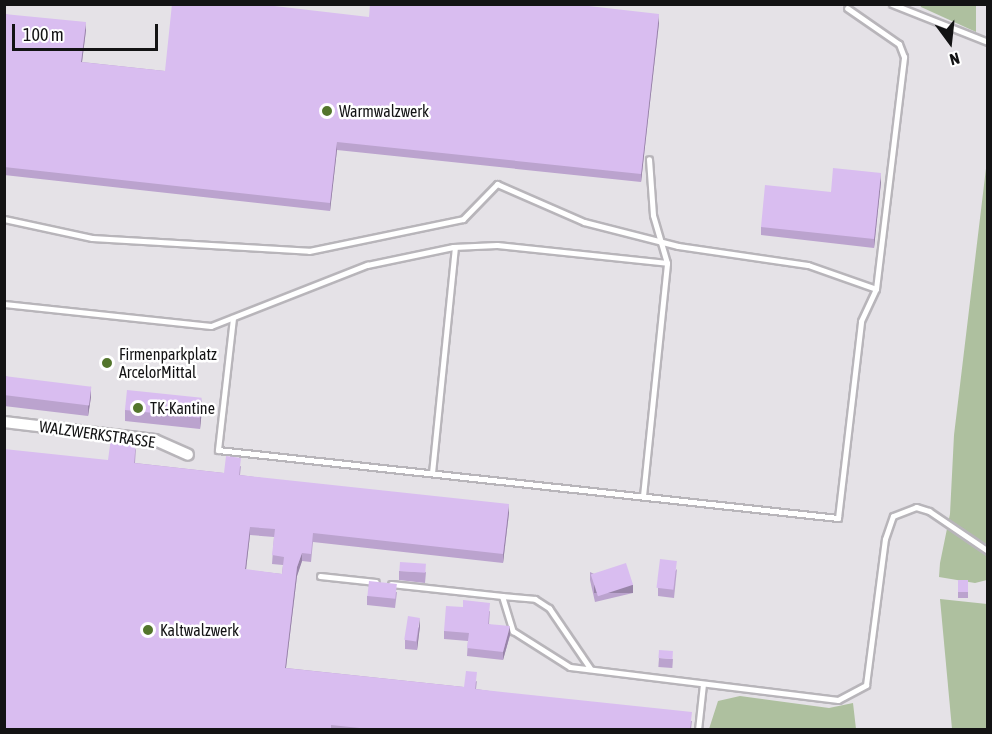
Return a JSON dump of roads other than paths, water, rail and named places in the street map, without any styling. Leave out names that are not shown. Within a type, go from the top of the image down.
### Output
[{"type":"street","name":"WALZWERKSTRASSE","points":[[4,422],[155,440],[188,455]]},
{"type":"lane","points":[[892,4],[987,42]]},
{"type":"lane","points":[[232,318],[218,450],[838,518],[861,321],[876,289],[904,57],[899,44],[847,8]]},
{"type":"lane","points":[[643,496],[667,263],[660,240],[649,159]]},
{"type":"lane","points":[[4,219],[92,238],[309,251],[463,219],[497,184],[584,222],[660,240],[808,265],[876,289]]},
{"type":"lane","points":[[4,304],[211,326],[367,266],[455,247],[497,245],[667,263]]},
{"type":"lane","points":[[432,473],[455,247]]},
{"type":"lane","points":[[502,596],[513,631],[570,667],[838,700],[854,695],[866,685],[873,661],[885,539],[893,516],[916,507],[929,511],[987,551]]},
{"type":"lane","points":[[320,576],[536,599],[549,608],[590,668]]},
{"type":"lane","points":[[699,729],[703,684]]},
{"type":"place","name":"Warmwalzwerk","points":[[327,111]]},
{"type":"place","name":"Firmenparkplatz ArcelorMittal","points":[[107,363]]},
{"type":"place","name":"TK-Kantine","points":[[138,408]]},
{"type":"place","name":"Kaltwalzwerk","points":[[148,630]]}]
